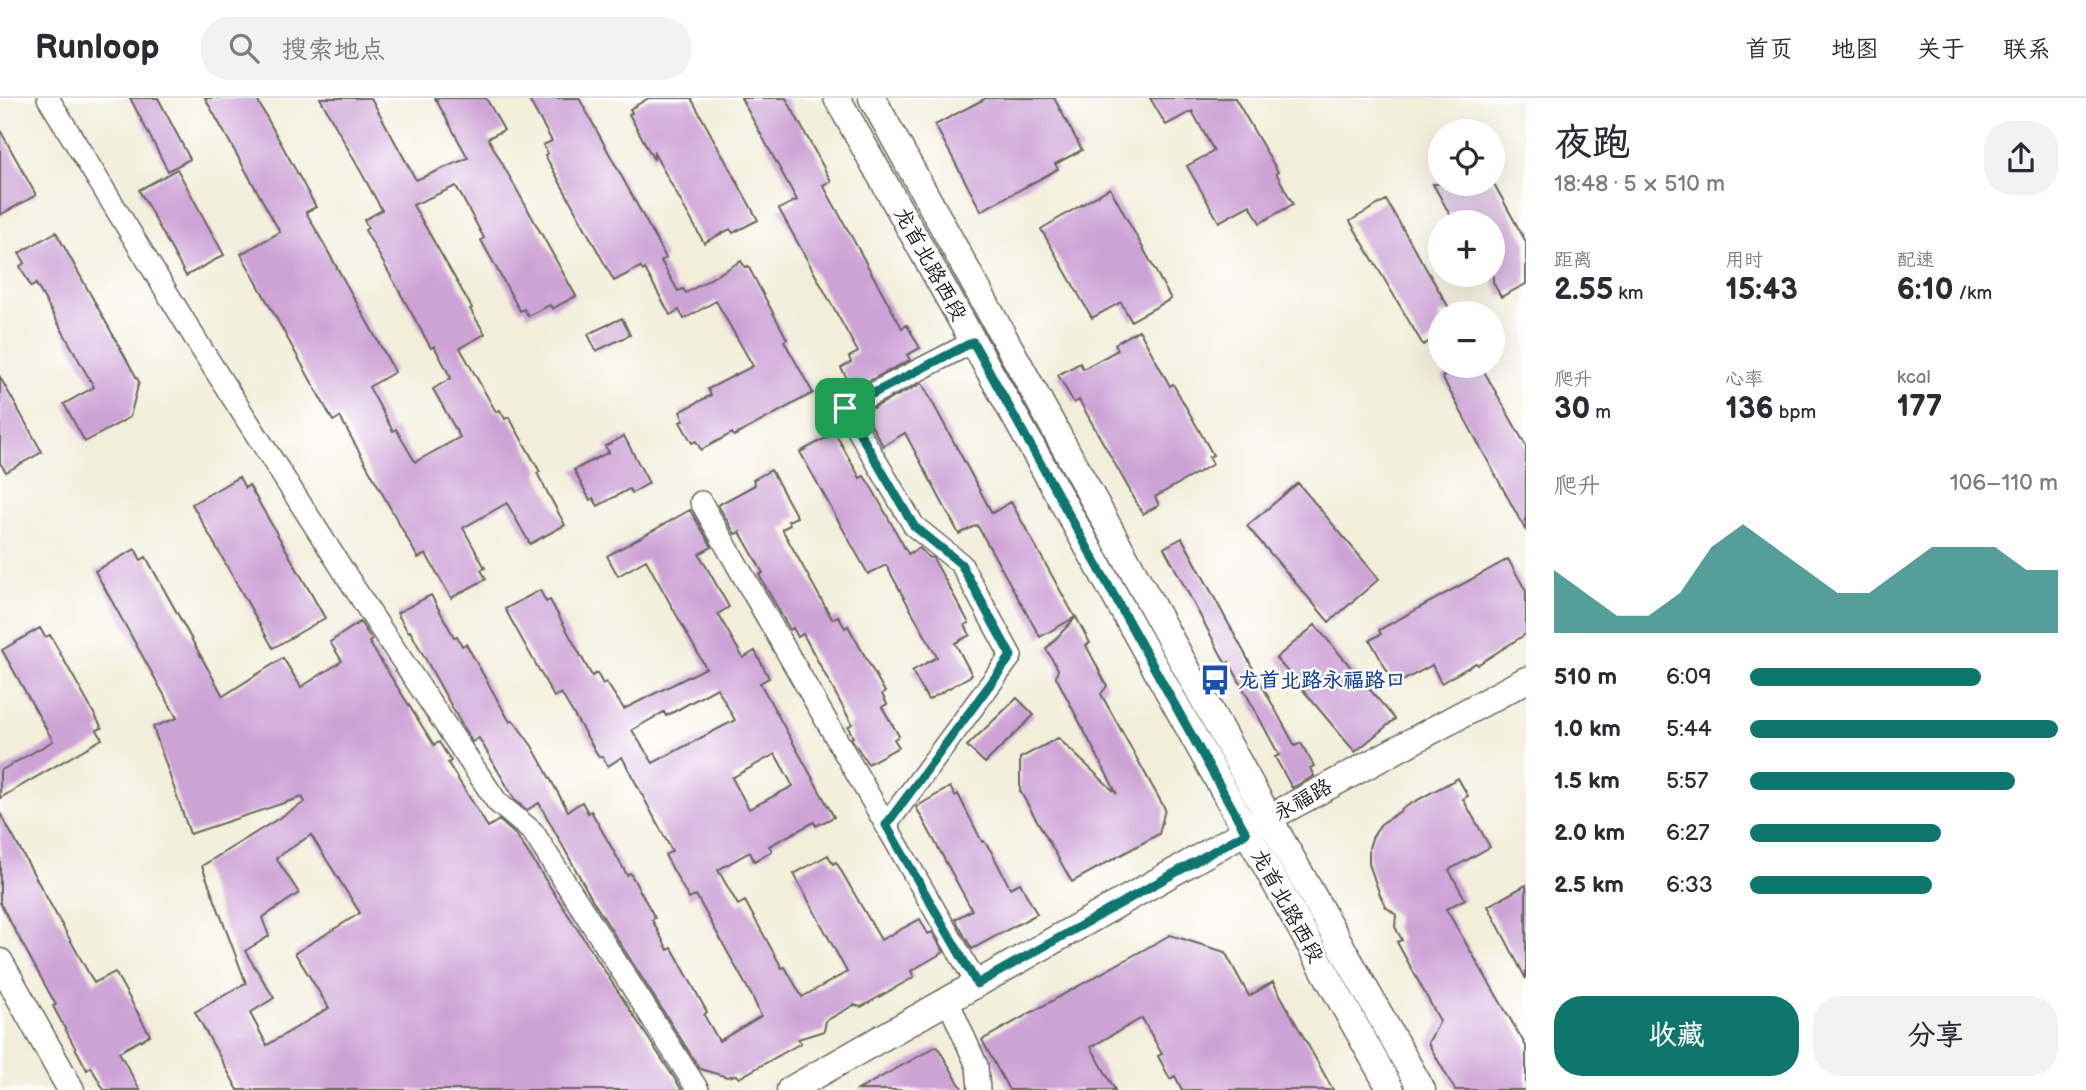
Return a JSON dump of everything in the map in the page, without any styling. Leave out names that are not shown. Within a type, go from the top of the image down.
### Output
[{"type":"street","points":[[48,98],[204,353],[373,617],[497,802],[533,832],[698,1090]]},
{"type":"street","name":"龙首北路西段","points":[[837,98],[1391,1090]]},
{"type":"street","name":"龙首北路西段","points":[[872,98],[1422,1090]]},
{"type":"street","points":[[886,825],[1011,656],[961,564],[914,526],[845,408],[973,342]]},
{"type":"street","points":[[701,502],[977,984]]},
{"type":"street","name":"永福路","points":[[790,1090],[1269,818],[1526,680]]},
{"type":"street","points":[[0,962],[71,1090]]},
{"type":"street","points":[[948,1001],[978,1066],[979,1090]]},
{"type":"building","points":[[130,98],[158,98],[190,159],[168,171]]},
{"type":"building","points":[[205,98],[256,98],[316,207],[306,212],[395,372],[369,387],[393,431],[396,429],[415,462],[460,437],[433,389],[451,378],[434,346],[431,348],[365,230],[368,228],[364,220],[382,210],[320,98],[371,98],[416,180],[468,158],[435,98],[486,98],[504,130],[488,138],[576,296],[552,309],[550,305],[528,316],[524,309],[520,311],[481,240],[484,238],[456,186],[413,205],[485,334],[460,348],[496,412],[500,410],[505,419],[509,417],[540,472],[537,473],[565,525],[530,544],[507,503],[463,528],[485,568],[481,570],[486,579],[451,598],[426,554],[418,558],[340,417],[333,421],[241,254],[280,232]]},
{"type":"building","points":[[528,98],[579,98],[666,258],[661,261],[678,291],[683,289],[686,293],[741,261],[745,267],[748,266],[787,339],[784,341],[813,393],[734,436],[732,433],[701,450],[696,441],[692,443],[680,422],[684,420],[680,412],[711,395],[708,389],[753,366],[716,301],[684,319],[679,310],[670,315],[645,269],[643,271],[640,267],[614,281],[545,155],[548,153],[543,145],[552,141]]},
{"type":"building","points":[[649,98],[691,98],[758,220],[733,233],[730,229],[704,243],[629,114],[632,113],[630,109]]},
{"type":"building","points":[[741,98],[786,98],[831,181],[823,185],[902,328],[907,325],[920,348],[907,355],[910,360],[853,389],[841,368],[851,362],[849,357],[858,352],[779,209],[797,200]]},
{"type":"building","points":[[986,98],[1054,98],[1082,150],[1055,164],[1058,169],[981,211],[935,125]]},
{"type":"building","points":[[1150,98],[1235,98],[1278,172],[1276,173],[1293,204],[1260,223],[1250,205],[1219,222],[1187,166],[1214,151],[1192,111],[1166,125]]},
{"type":"building","points":[[0,130],[36,195],[0,215]]},
{"type":"building","points":[[177,169],[224,255],[186,276],[139,190]]},
{"type":"building","points":[[1110,188],[1171,299],[1131,321],[1121,302],[1092,318],[1041,229]]},
{"type":"building","points":[[1440,196],[1501,196],[1526,242],[1526,284],[1501,297],[1496,287],[1505,287],[1505,210],[1447,210]]},
{"type":"building","points":[[1386,200],[1428,272],[1428,287],[1437,287],[1445,301],[1428,301],[1428,342],[1423,345],[1350,221]]},
{"type":"building","points":[[56,232],[139,382],[130,417],[85,442],[64,404],[94,387],[36,284],[31,287],[20,266],[25,263],[19,253]]},
{"type":"building","points":[[622,318],[630,335],[596,351],[588,334]]},
{"type":"building","points":[[1139,330],[1213,455],[1209,457],[1213,464],[1155,497],[1159,505],[1143,514],[1079,400],[1074,403],[1058,375],[1080,363],[1083,369],[1118,350],[1115,344]]},
{"type":"building","points":[[0,377],[42,452],[6,472],[0,463]]},
{"type":"building","points":[[1443,378],[1488,378],[1526,446],[1526,531]]},
{"type":"building","points":[[922,383],[992,513],[1011,502],[1075,617],[1040,637],[977,525],[959,534],[905,433],[883,446],[866,416],[865,412]]},
{"type":"building","points":[[835,433],[860,478],[864,476],[873,490],[908,554],[920,548],[928,557],[933,558],[969,623],[965,625],[970,635],[955,643],[972,675],[928,700],[912,671],[937,657],[886,565],[868,574],[800,452]]},
{"type":"building","points":[[624,436],[649,483],[632,493],[629,489],[598,506],[593,498],[590,500],[574,470],[609,452],[605,446]]},
{"type":"building","points":[[771,470],[797,517],[788,521],[790,525],[782,529],[832,619],[838,616],[845,628],[848,626],[885,692],[882,694],[887,704],[882,707],[899,736],[894,739],[899,747],[868,764],[851,738],[853,737],[848,727],[852,724],[803,634],[798,637],[793,628],[790,630],[759,575],[763,573],[740,532],[735,534],[718,505],[755,485],[753,480]]},
{"type":"building","points":[[239,477],[245,488],[249,485],[325,618],[273,648],[192,504]]},
{"type":"building","points":[[1298,483],[1379,579],[1329,622],[1247,526]]},
{"type":"building","points":[[690,510],[712,547],[699,554],[729,607],[718,614],[743,658],[755,651],[769,678],[760,683],[834,817],[816,826],[814,822],[769,846],[772,851],[754,861],[750,852],[718,870],[738,905],[745,901],[782,968],[785,967],[802,997],[847,972],[794,874],[828,855],[833,864],[836,862],[881,940],[920,919],[928,934],[932,932],[944,952],[911,971],[914,977],[861,1007],[854,1005],[826,1021],[824,1031],[798,1039],[801,1043],[739,1078],[736,1075],[727,1077],[700,1069],[593,901],[539,803],[527,810],[515,800],[479,738],[472,742],[410,631],[408,632],[397,613],[431,595],[454,637],[457,636],[462,646],[466,644],[510,722],[513,720],[532,746],[568,811],[582,802],[588,813],[591,811],[627,875],[630,873],[649,907],[655,918],[652,920],[668,950],[672,948],[707,1012],[704,1015],[719,1041],[761,1016],[753,998],[696,895],[689,899],[665,855],[672,851],[622,757],[608,766],[602,756],[599,757],[561,693],[554,697],[505,609],[540,590],[546,602],[550,600],[592,676],[597,673],[603,684],[606,682],[624,709],[706,668],[646,560],[618,576],[607,556]],"holes":[[[717,688],[735,720],[653,763],[632,730],[664,712],[666,716]],[[775,754],[793,786],[749,809],[732,778]]]},
{"type":"building","points":[[1182,538],[1295,746],[1301,743],[1314,766],[1310,768],[1314,776],[1292,788],[1275,757],[1279,755],[1229,662],[1226,664],[1164,548]]},
{"type":"building","points":[[135,549],[141,560],[146,557],[223,696],[283,658],[301,687],[342,661],[330,642],[360,622],[372,640],[369,642],[434,745],[439,742],[451,761],[448,763],[488,827],[499,820],[517,836],[682,1090],[238,1090],[195,1012],[246,983],[202,866],[305,802],[302,797],[190,834],[153,727],[177,718],[95,571]],"holes":[[[311,835],[360,913],[295,953],[329,1008],[267,1045],[250,1013],[274,998],[245,951],[269,936],[262,918],[299,893],[276,858]]]},
{"type":"building","points":[[1508,559],[1526,591],[1526,634],[1477,665],[1476,663],[1441,683],[1432,665],[1395,685],[1370,640],[1381,634],[1379,630]]},
{"type":"building","points":[[1076,617],[1090,643],[1086,645],[1107,686],[1101,694],[1165,809],[1159,834],[1072,882],[1020,791],[1020,758],[1058,738],[1117,794],[1056,677],[1058,669],[1046,649]]},
{"type":"building","points":[[1315,625],[1395,719],[1355,752],[1276,658]]},
{"type":"building","points":[[40,628],[45,637],[50,635],[102,728],[97,730],[102,739],[0,798],[0,771],[53,741],[2,650]]},
{"type":"building","points":[[1017,698],[1034,715],[985,763],[967,746]]},
{"type":"building","points":[[1458,778],[1468,796],[1463,799],[1490,847],[1449,870],[1465,899],[1446,909],[1526,1046],[1526,1090],[1455,1090],[1428,1043],[1440,1021],[1397,942],[1402,940],[1395,927],[1396,915],[1386,907],[1369,864],[1372,838],[1381,824],[1401,809]]},
{"type":"building","points":[[950,787],[955,796],[958,794],[982,842],[984,841],[991,851],[1010,888],[1020,883],[1037,914],[972,949],[955,919],[972,910],[916,807]]},
{"type":"building","points":[[0,813],[94,983],[115,972],[150,1035],[119,1052],[140,1090],[104,1090],[91,1067],[87,1070],[53,1006],[56,1005],[0,903]]},
{"type":"building","points":[[1526,885],[1526,979],[1488,906]]},
{"type":"building","points":[[1170,935],[1225,952],[1249,996],[1273,982],[1333,1090],[1182,1090],[1175,1076],[1170,1079],[1158,1056],[1162,1054],[1142,1018],[1091,1047],[1115,1090],[1009,1090],[982,1040]]},
{"type":"building","points":[[937,1046],[963,1090],[858,1090]]},
{"type":"place","name":"龙首北路永福路口","points":[[1215,680]]},
{"type":"route","points":[[973,342],[1246,833],[977,984],[886,825],[1011,656],[961,564],[914,526],[845,408],[973,342]]}]
